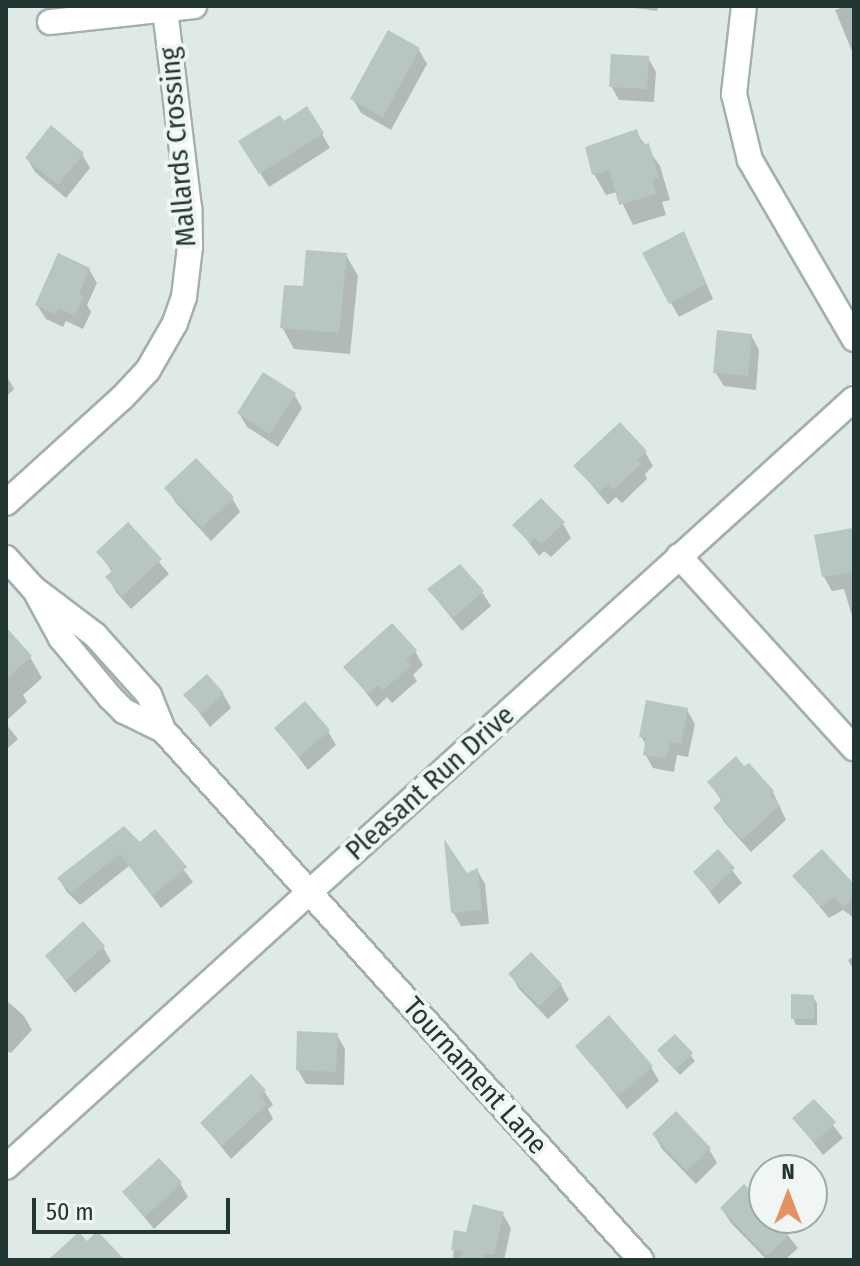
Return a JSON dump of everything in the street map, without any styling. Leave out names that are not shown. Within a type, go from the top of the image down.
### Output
[{"type":"street","points":[[50,22],[194,6]]},
{"type":"street","points":[[744,6],[734,94],[750,160],[854,339]]},
{"type":"street","name":"Mallards Crossing","points":[[6,503],[122,398],[148,370],[175,323],[184,297],[190,247],[189,208],[165,9]]},
{"type":"street","name":"Pleasant Run Drive","points":[[6,1167],[854,399]]},
{"type":"street","points":[[679,556],[854,748]]},
{"type":"street","name":"Tournament Lane","points":[[6,558],[33,588],[95,635],[149,695],[163,730],[627,1255]]},
{"type":"building","points":[[388,30],[420,48],[383,117],[350,99]]},
{"type":"building","points":[[611,54],[649,56],[647,89],[609,87]]},
{"type":"building","points":[[307,106],[324,133],[259,174],[238,141],[280,115],[284,121]]},
{"type":"building","points":[[51,125],[84,153],[58,185],[25,158]]},
{"type":"building","points":[[637,129],[642,145],[649,143],[659,178],[652,180],[656,194],[619,205],[609,170],[592,175],[585,147]]},
{"type":"building","points":[[684,231],[706,284],[669,304],[642,253]]},
{"type":"building","points":[[306,250],[347,253],[339,333],[280,328],[284,285],[303,286]]},
{"type":"building","points":[[58,253],[90,268],[79,294],[84,296],[75,316],[58,308],[55,314],[35,305]]},
{"type":"building","points":[[717,330],[752,334],[748,376],[713,373]]},
{"type":"building","points":[[263,372],[296,393],[270,434],[237,413]]},
{"type":"building","points":[[620,422],[647,451],[637,460],[641,464],[613,490],[607,484],[599,492],[573,466]]},
{"type":"building","points":[[196,458],[234,497],[202,528],[164,488]]},
{"type":"building","points":[[541,498],[565,522],[542,544],[535,538],[530,543],[512,525]]},
{"type":"building","points":[[128,522],[162,559],[122,596],[105,577],[113,570],[96,552]]},
{"type":"building","points":[[852,528],[854,572],[822,577],[814,535]]},
{"type":"building","points":[[460,564],[484,591],[453,618],[427,589]]},
{"type":"building","points":[[392,623],[417,650],[406,660],[411,666],[383,690],[378,685],[368,694],[343,667]]},
{"type":"building","points":[[6,627],[32,656],[6,679]]},
{"type":"building","points":[[207,674],[224,693],[201,714],[183,695]]},
{"type":"building","points":[[646,700],[688,708],[681,744],[670,742],[666,759],[643,755],[646,738],[639,737]]},
{"type":"building","points":[[305,701],[330,730],[299,757],[274,728]]},
{"type":"building","points":[[736,756],[744,766],[749,763],[774,791],[770,795],[780,805],[742,840],[713,808],[722,799],[707,782]]},
{"type":"building","points":[[124,826],[140,842],[155,829],[187,867],[152,896],[120,854],[71,893],[57,878]]},
{"type":"building","points":[[444,839],[467,873],[478,868],[482,910],[451,913]]},
{"type":"building","points":[[718,849],[735,868],[710,891],[693,872]]},
{"type":"building","points":[[822,849],[854,884],[854,897],[843,907],[834,897],[824,906],[819,905],[792,876]]},
{"type":"building","points":[[83,921],[105,946],[66,980],[45,956]]},
{"type":"building","points":[[531,952],[562,984],[539,1006],[508,974]]},
{"type":"building","points":[[791,994],[814,995],[814,1019],[791,1019]]},
{"type":"building","points":[[609,1015],[653,1066],[618,1096],[575,1046]]},
{"type":"building","points":[[297,1031],[338,1033],[336,1072],[296,1070]]},
{"type":"building","points":[[675,1034],[693,1053],[675,1070],[657,1050]]},
{"type":"building","points":[[251,1074],[266,1090],[259,1096],[267,1104],[222,1146],[200,1123]]},
{"type":"building","points":[[814,1099],[836,1122],[814,1143],[792,1118]]},
{"type":"building","points":[[676,1111],[711,1148],[687,1171],[652,1134]]},
{"type":"building","points":[[159,1158],[182,1182],[145,1217],[122,1192]]},
{"type":"building","points":[[744,1184],[748,1188],[748,1234],[789,1234],[767,1256],[720,1208]]},
{"type":"building","points":[[473,1204],[504,1212],[494,1255],[484,1253],[482,1260],[460,1260],[462,1251],[451,1250],[454,1230],[466,1232]]},
{"type":"building","points":[[97,1231],[125,1260],[48,1260],[79,1232],[87,1241]]}]
